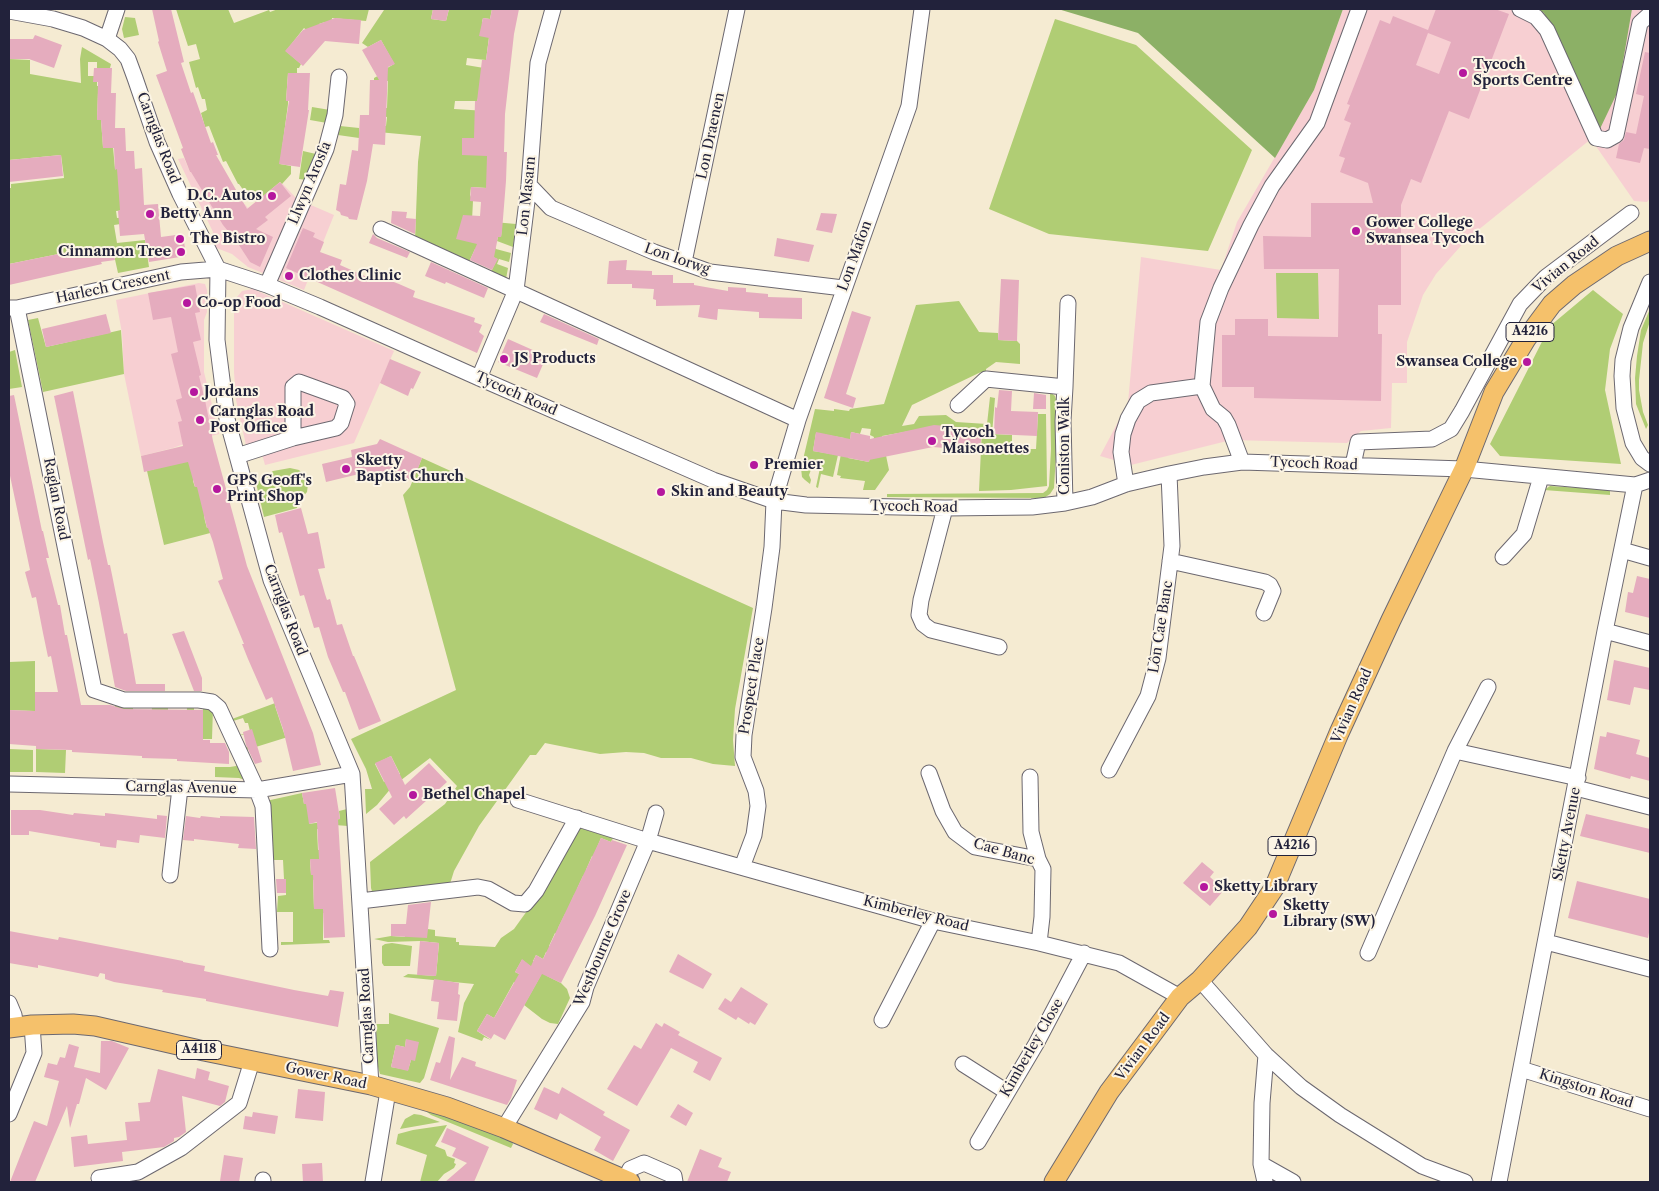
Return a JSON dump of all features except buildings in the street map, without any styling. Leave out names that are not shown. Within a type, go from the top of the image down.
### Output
[{"type":"main road","name":"A4216","points":[[1617,256],[1650,232]]},
{"type":"main road","name":"Vivian Road","points":[[1054,1182],[1109,1092],[1180,997],[1200,980],[1248,927],[1274,888],[1339,733],[1464,469],[1494,392],[1526,338],[1552,304],[1574,285],[1617,256],[1650,241]]},
{"type":"main road","name":"Gower Road","points":[[19,1027],[73,1024],[95,1026],[379,1088],[447,1107],[504,1128],[627,1181]]},
{"type":"street","points":[[107,39],[117,9]]},
{"type":"street","name":"Lon Masarn","points":[[478,378],[516,290],[529,185],[538,64],[553,9]]},
{"type":"street","name":"Lon Draenen","points":[[684,262],[737,9]]},
{"type":"street","name":"Lon Mafon","points":[[774,501],[798,420],[843,288],[909,106],[922,9]]},
{"type":"street","points":[[1242,462],[1228,424],[1213,409],[1202,386],[1208,322],[1221,288],[1272,186],[1317,123],[1359,9]]},
{"type":"street","points":[[1520,9],[1536,17],[1547,30],[1596,138],[1607,140],[1616,135],[1640,23],[1650,14]]},
{"type":"street","name":"Carnglas Road","points":[[9,11],[53,19],[84,28],[107,39],[120,49],[128,59],[157,142],[191,217],[218,269],[217,340],[227,420],[271,580],[352,774],[360,901],[379,1088],[373,1182]]},
{"type":"street","name":"Llwyn Arosfa","points":[[267,285],[326,150],[335,115],[339,77]]},
{"type":"street","name":"Lon Iorwg","points":[[529,185],[550,208],[654,252],[710,272],[843,288]]},
{"type":"street","name":"Vivian Road","points":[[1353,465],[1358,442],[1432,439],[1450,429],[1520,304],[1546,277],[1631,214]]},
{"type":"street","points":[[381,229],[798,420]]},
{"type":"street","name":"Tycoch Road","points":[[218,269],[267,285],[713,480],[774,501],[806,505],[945,508],[1032,507],[1092,497],[1126,484],[1204,466],[1242,462],[1464,469],[1635,485],[1650,480]]},
{"type":"street","name":"Harlech Crescent","points":[[13,308],[182,272],[218,269]]},
{"type":"street","points":[[1648,288],[1626,344],[1622,376],[1624,408],[1633,443],[1642,458],[1650,464]]},
{"type":"street","points":[[1065,387],[1068,303]]},
{"type":"street","name":"Raglan Road","points":[[13,308],[94,690],[124,700],[199,700],[212,702],[219,708],[257,790]]},
{"type":"street","name":"Coniston Walk","points":[[958,406],[986,379],[1065,387],[1063,421],[1065,503]]},
{"type":"street","points":[[1126,484],[1121,452],[1123,434],[1128,419],[1138,401],[1151,393],[1202,386]]},
{"type":"street","points":[[237,456],[293,438]]},
{"type":"street","name":"Lôn Cae Banc","points":[[1110,770],[1148,696],[1158,658],[1172,546],[1169,474]]},
{"type":"street","points":[[1503,557],[1524,534],[1541,477]]},
{"type":"street","name":"Sketty Avenue","points":[[1499,1182],[1635,485]]},
{"type":"street","name":"Prospect Place","points":[[742,868],[754,835],[758,806],[756,791],[743,757],[772,547],[774,501]]},
{"type":"street","points":[[945,508],[921,600],[919,615],[923,624],[931,630],[999,647]]},
{"type":"street","points":[[1622,550],[1650,558]]},
{"type":"street","points":[[1170,561],[1265,582],[1270,585],[1273,591],[1264,613]]},
{"type":"street","points":[[1605,631],[1650,643]]},
{"type":"street","points":[[1368,953],[1455,751],[1488,687]]},
{"type":"street","points":[[1455,751],[1577,783],[1650,807]]},
{"type":"street","name":"Cae Banc","points":[[929,773],[943,811],[955,832],[975,847],[1038,859],[1043,869],[1042,918],[1039,943]]},
{"type":"street","name":"Carnglas Avenue","points":[[9,784],[257,790],[352,774]]},
{"type":"street","points":[[1030,777],[1031,832],[1038,859]]},
{"type":"street","points":[[170,875],[180,788]]},
{"type":"street","points":[[257,790],[263,806],[270,949]]},
{"type":"street","name":"Kimberley Road","points":[[518,800],[648,841],[933,921],[1084,953],[1119,963],[1180,997]]},
{"type":"street","name":"Westbourne Grove","points":[[504,1128],[582,1002],[586,986],[648,841],[656,813]]},
{"type":"street","points":[[360,901],[478,887],[488,889],[513,903],[524,904],[536,891],[577,818]]},
{"type":"street","points":[[882,1020],[933,921]]},
{"type":"street","points":[[1546,942],[1650,969]]},
{"type":"street","name":"Kimberley Close","points":[[978,1142],[1036,1044],[1084,953]]},
{"type":"street","points":[[1200,980],[1266,1055],[1301,1087],[1340,1116],[1422,1166],[1465,1182]]},
{"type":"street","points":[[9,1003],[19,1027],[34,1053],[9,1114]]},
{"type":"street","points":[[1265,1182],[1261,1164],[1262,1103],[1266,1055]]},
{"type":"street","points":[[99,1178],[138,1172],[188,1142],[239,1103],[252,1061]]},
{"type":"street","points":[[963,1064],[1007,1092]]},
{"type":"street","name":"Kingston Road","points":[[1521,1069],[1650,1110]]},
{"type":"street","points":[[627,1181],[630,1169],[644,1163],[674,1176],[675,1182]]},
{"type":"street","points":[[1261,1164],[1293,1182]]},
{"type":"shaded area","name":"Gower College Swansea Tycoch","points":[[1343,9],[1650,9],[1650,198],[1647,202],[1634,201],[1591,139],[1467,239],[1436,274],[1423,295],[1407,342],[1407,383],[1392,383],[1391,428],[1361,431],[1347,443],[1231,440],[1131,465],[1100,456],[1128,403],[1141,257],[1221,270],[1237,222],[1314,90]]},
{"type":"shaded area","points":[[184,158],[190,172],[210,165],[248,208],[281,182],[297,199],[334,215],[304,290],[248,267],[232,254],[214,247],[210,239],[213,232],[178,159]]},
{"type":"shaded area","points":[[199,283],[205,284],[207,290],[207,312],[204,320],[204,372],[219,434],[141,456],[124,374],[122,333],[116,300]]},
{"type":"shaded area","points":[[253,289],[394,351],[354,443],[265,465],[259,443],[246,445],[236,400],[234,310],[237,297],[242,291]]},
{"type":"green space","points":[[176,9],[228,9],[234,23],[269,10],[270,12],[278,9],[369,9],[366,21],[332,18],[331,31],[328,31],[325,22],[319,24],[318,40],[304,28],[286,51],[301,64],[297,68],[297,73],[288,73],[286,101],[288,101],[288,104],[280,164],[291,166],[291,174],[282,184],[280,182],[256,202],[250,192],[246,194],[238,184],[226,161],[223,162],[209,126],[205,127],[201,113],[207,110],[205,99],[202,99],[198,87],[196,88],[189,62],[200,59],[196,44],[188,46]]},
{"type":"green space","points":[[381,9],[433,9],[431,19],[446,21],[449,9],[492,9],[490,19],[483,18],[482,22],[489,37],[486,60],[467,58],[466,65],[490,69],[477,101],[455,101],[454,109],[487,111],[487,188],[471,187],[470,195],[473,201],[472,220],[516,224],[513,247],[497,241],[498,237],[501,237],[502,227],[483,223],[496,249],[511,253],[509,262],[499,259],[497,264],[508,268],[506,279],[415,240],[421,136],[378,132],[379,126],[386,126],[387,117],[379,116],[380,108],[387,108],[388,81],[374,80],[374,78],[394,64],[381,40],[368,47],[362,43],[384,10]],"holes":[[[475,249],[497,259],[491,272],[469,262]]]},
{"type":"green space","points":[[1058,9],[1343,9],[1314,90],[1275,158],[1138,33]]},
{"type":"green space","points":[[1536,9],[1632,9],[1618,91],[1598,133],[1544,13]]},
{"type":"green space","points":[[125,17],[135,18],[139,35],[124,38],[122,29]]},
{"type":"green space","points":[[1055,19],[1136,45],[1252,150],[1208,251],[1049,234],[989,209]]},
{"type":"green space","points":[[82,47],[111,64],[110,68],[97,68],[97,62],[88,62],[88,76],[94,76],[97,86],[100,86],[97,120],[101,120],[103,147],[113,147],[115,169],[122,169],[128,210],[116,211],[117,218],[127,217],[127,223],[114,225],[117,243],[145,240],[149,267],[118,273],[112,246],[98,249],[98,246],[9,264],[9,188],[11,188],[11,184],[64,178],[61,155],[9,160],[9,59],[30,60],[30,74],[81,83],[80,59]]},
{"type":"green space","points":[[312,107],[330,110],[327,123],[310,120]]},
{"type":"green space","points":[[340,126],[359,128],[359,138],[338,135]]},
{"type":"green space","points":[[303,151],[316,154],[306,180],[299,179]]},
{"type":"green space","points":[[1276,273],[1318,273],[1319,319],[1277,318]]},
{"type":"green space","points":[[1593,290],[1623,314],[1610,349],[1605,390],[1621,464],[1500,456],[1490,444],[1550,326]]},
{"type":"green space","points":[[959,301],[979,332],[998,333],[998,340],[1017,341],[1020,344],[1020,364],[996,362],[986,369],[986,372],[981,372],[912,405],[902,426],[914,424],[919,416],[946,415],[956,422],[987,424],[990,397],[995,398],[992,434],[1012,435],[1012,449],[1036,449],[1038,414],[1046,414],[1047,486],[979,491],[982,429],[938,426],[882,436],[889,470],[875,490],[863,490],[865,481],[840,478],[841,476],[837,475],[844,438],[816,433],[813,451],[838,455],[833,477],[821,474],[818,488],[816,487],[820,468],[812,467],[809,475],[810,484],[802,477],[801,468],[815,409],[849,411],[850,409],[884,404],[916,305]],"holes":[[[862,428],[871,429],[870,435],[874,437],[869,462],[848,458],[851,432],[860,434]]]},
{"type":"green space","points":[[1650,309],[1650,321],[1643,343],[1639,380],[1643,412],[1648,425],[1646,429],[1636,404],[1635,378],[1641,330]]},
{"type":"green space","points":[[38,318],[46,347],[121,330],[124,374],[43,392],[28,320]]},
{"type":"green space","points":[[15,350],[22,387],[9,389],[9,352]]},
{"type":"green space","points":[[1050,392],[1055,396],[1057,403],[1056,454],[1054,488],[1044,498],[887,497],[887,494],[1043,493],[1049,486],[1051,449]]},
{"type":"green space","points":[[199,457],[193,481],[195,487],[206,484],[213,512],[204,515],[205,521],[207,528],[216,526],[218,531],[164,545],[147,471]]},
{"type":"green space","points":[[422,458],[753,608],[735,709],[733,740],[735,766],[713,764],[691,758],[661,758],[644,753],[600,754],[545,743],[536,755],[530,755],[479,826],[454,871],[449,887],[374,898],[371,888],[370,862],[445,804],[457,786],[430,758],[392,787],[377,805],[366,814],[365,789],[372,789],[366,769],[351,739],[456,690],[403,495],[410,487]],"holes":[[[391,756],[400,774],[384,782],[375,764]]]},
{"type":"green space","points":[[290,468],[299,470],[305,476],[308,484],[307,492],[298,502],[297,508],[264,517],[256,483],[273,471]]},
{"type":"green space","points":[[1550,486],[1610,490],[1610,495],[1544,490]]},
{"type":"green space","points":[[35,661],[35,707],[97,705],[97,717],[115,717],[115,705],[133,707],[133,719],[151,719],[152,707],[168,707],[168,720],[186,720],[187,708],[194,708],[194,720],[203,719],[203,708],[213,708],[212,739],[178,739],[34,729],[34,711],[9,710],[9,662]]},
{"type":"green space","points":[[278,702],[275,706],[285,736],[291,736],[243,751],[242,748],[256,744],[252,732],[238,736],[250,731],[248,723],[245,723],[243,718],[233,721],[232,719]]},
{"type":"green space","points":[[9,749],[33,750],[33,772],[9,772]]},
{"type":"green space","points":[[36,749],[66,750],[65,773],[36,772]]},
{"type":"green space","points":[[238,763],[245,780],[215,777],[215,767],[236,766]]},
{"type":"green space","points":[[302,793],[304,804],[313,803],[309,824],[340,819],[339,811],[347,809],[348,826],[335,825],[335,828],[317,829],[318,850],[332,849],[321,859],[310,860],[311,875],[322,875],[313,880],[314,909],[325,909],[325,913],[323,913],[323,940],[329,940],[330,943],[281,945],[281,942],[293,942],[293,912],[277,912],[278,896],[286,895],[286,879],[284,879],[283,860],[270,860],[266,801]]},
{"type":"green space","points":[[577,827],[613,838],[611,842],[601,838],[595,852],[604,856],[602,861],[592,856],[586,870],[595,875],[594,878],[593,880],[583,876],[577,889],[586,894],[584,900],[574,895],[568,909],[577,914],[575,919],[565,914],[558,928],[568,933],[566,938],[555,933],[549,946],[559,952],[557,955],[555,953],[554,955],[546,952],[543,959],[536,955],[533,961],[549,971],[547,976],[561,983],[567,989],[570,998],[558,1024],[542,1019],[524,1005],[541,975],[522,960],[515,972],[527,978],[522,987],[514,982],[494,1018],[487,1014],[477,1031],[491,1040],[484,1037],[482,1041],[458,1032],[464,1003],[474,984],[403,977],[408,974],[436,976],[439,943],[420,941],[388,942],[374,939],[391,936],[405,937],[405,926],[435,930],[435,936],[456,938],[456,942],[459,942],[459,945],[495,947],[501,938],[514,929],[537,897],[555,862]]},
{"type":"green space","points":[[392,943],[412,946],[410,966],[384,966],[382,963],[382,946]]},
{"type":"green space","points":[[389,1013],[439,1028],[424,1078],[420,1083],[380,1074],[377,1063],[376,1024],[389,1024]],"holes":[[[406,1039],[411,1060],[408,1070],[391,1067],[396,1045],[405,1047]]]},
{"type":"green space","points":[[430,1108],[460,1118],[513,1144],[511,1148],[431,1115],[427,1112]]},
{"type":"green space","points":[[414,1114],[440,1122],[400,1129],[405,1119]]},
{"type":"green space","points":[[447,1125],[435,1146],[445,1150],[447,1156],[455,1159],[454,1163],[456,1164],[454,1168],[444,1174],[437,1182],[420,1182],[427,1155],[396,1144],[398,1134]]},
{"type":"place","name":"Tycoch Sports Centre","points":[[1463,73]]},
{"type":"place","name":"D.C. Autos","points":[[272,196]]},
{"type":"place","name":"Betty Ann","points":[[150,214]]},
{"type":"place","name":"Gower College Swansea Tycoch","points":[[1356,231]]},
{"type":"place","name":"The Bistro","points":[[180,239]]},
{"type":"place","name":"Cinnamon Tree","points":[[181,252]]},
{"type":"place","name":"Clothes Clinic","points":[[289,276]]},
{"type":"place","name":"Co-op Food","points":[[187,303]]},
{"type":"place","name":"JS Products","points":[[504,359]]},
{"type":"place","name":"Swansea College","points":[[1527,362]]},
{"type":"place","name":"Jordans","points":[[194,392]]},
{"type":"place","name":"Carnglas Road Post Office","points":[[200,420]]},
{"type":"place","name":"Tycoch Maisonettes","points":[[932,441]]},
{"type":"place","name":"Premier","points":[[754,465]]},
{"type":"place","name":"Sketty Baptist Church","points":[[346,469]]},
{"type":"place","name":"GPS Geoff's Print Shop","points":[[217,489]]},
{"type":"place","name":"Skin and Beauty","points":[[661,492]]},
{"type":"place","name":"Bethel Chapel","points":[[413,795]]},
{"type":"place","name":"Sketty Library","points":[[1204,887]]},
{"type":"place","name":"Sketty Library (SW)","points":[[1273,914]]}]
